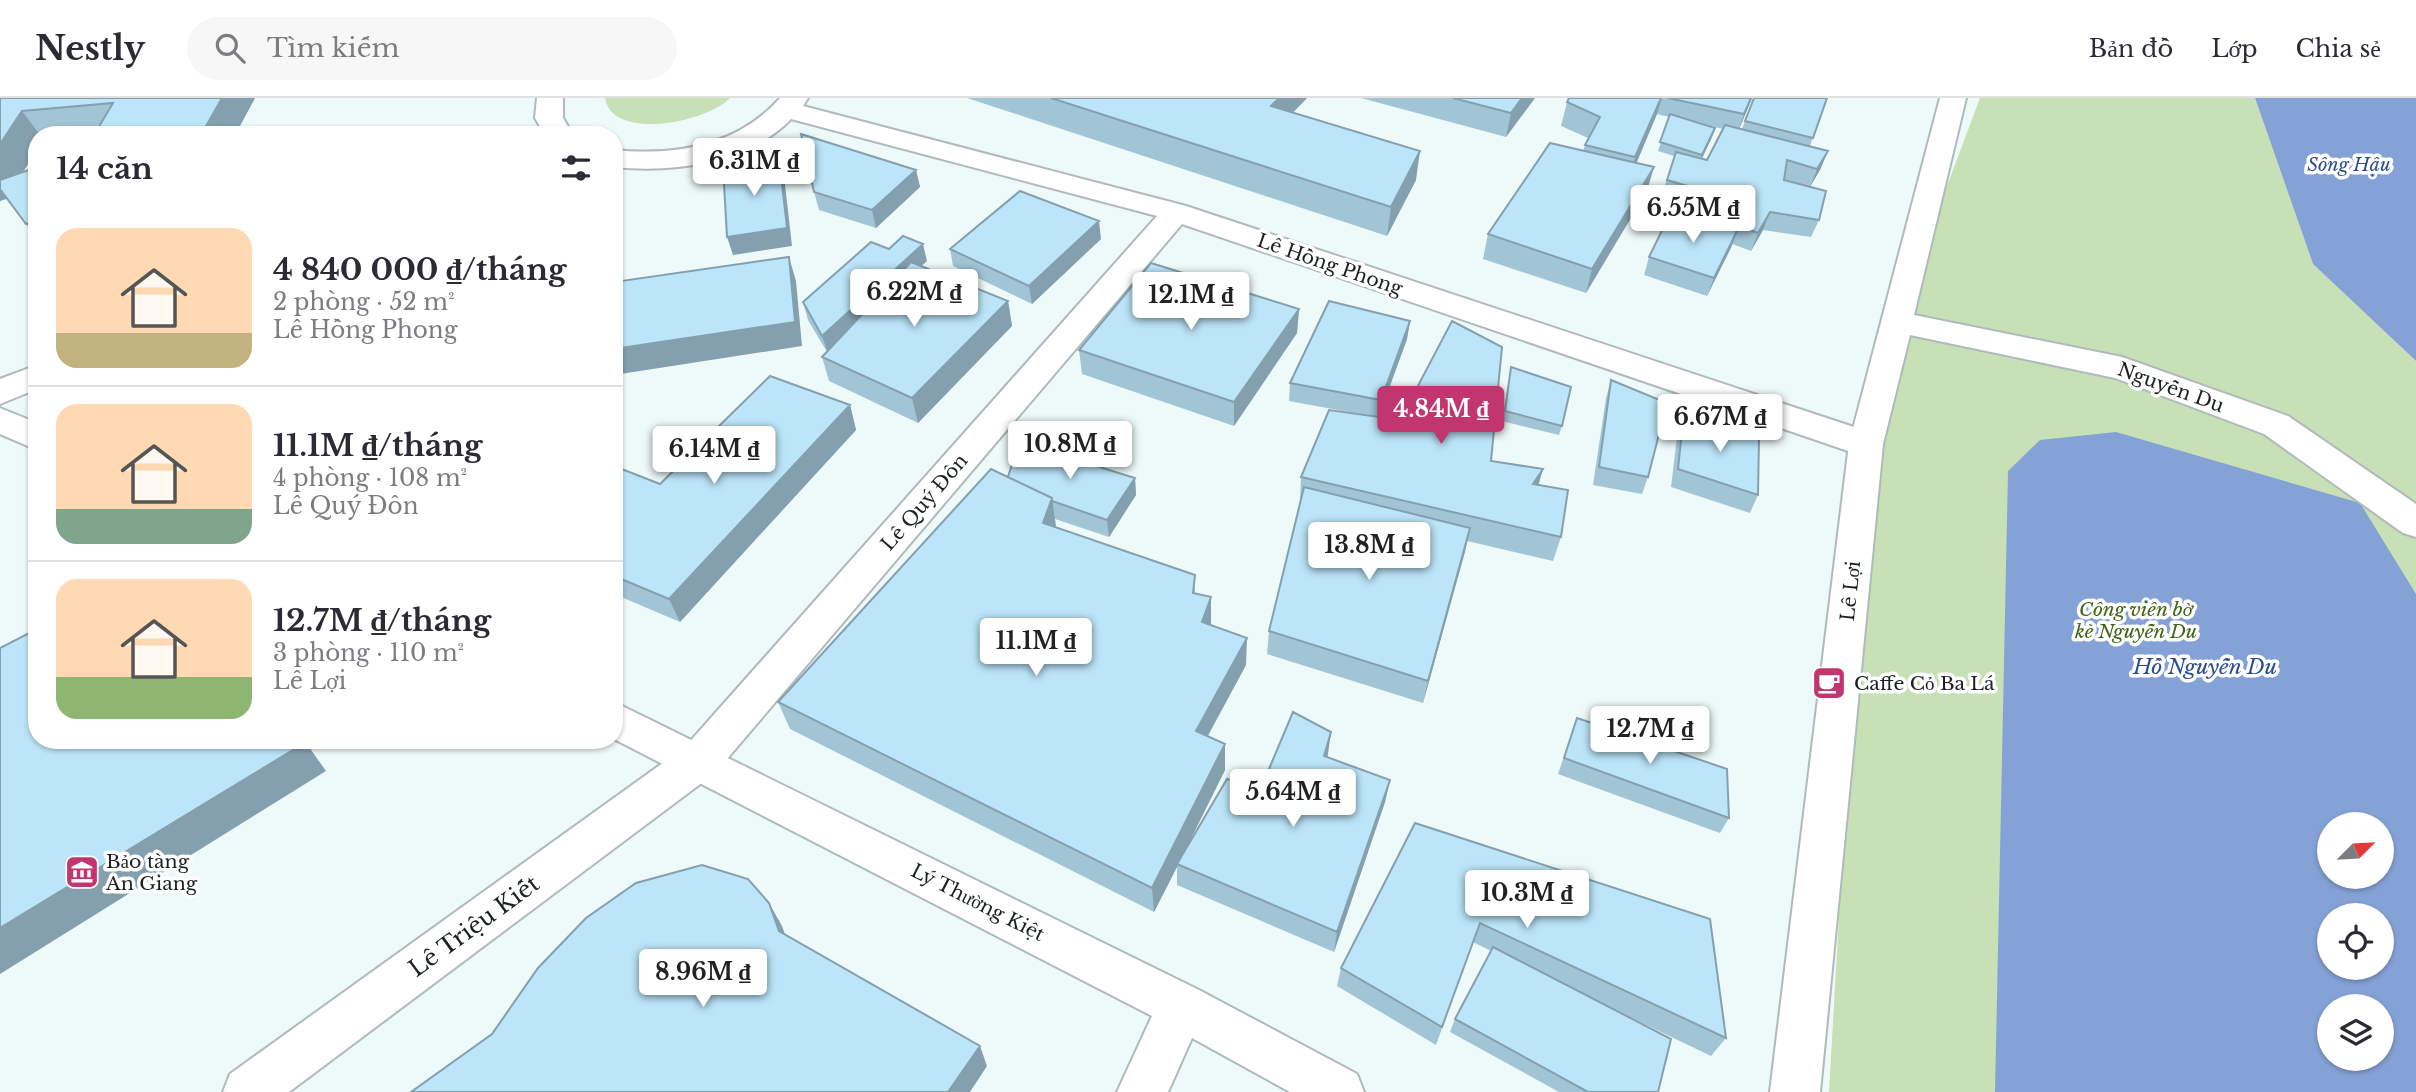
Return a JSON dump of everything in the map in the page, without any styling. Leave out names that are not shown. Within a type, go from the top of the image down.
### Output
[{"type":"street","points":[[550,98],[547,104],[552,126]]},
{"type":"street","name":"Lê Lợi","points":[[1795,1092],[1866,444],[1953,98]]},
{"type":"street","points":[[623,160],[676,159],[722,149],[760,132],[791,104]]},
{"type":"street","name":"Lê Hồng Phong","points":[[791,104],[1176,212],[1866,444]]},
{"type":"street","name":"Lê Quý Đôn","points":[[699,760],[1176,212]]},
{"type":"street","name":"Nguyễn Du","points":[[1896,322],[2122,368],[2276,425],[2416,523]]},
{"type":"street","points":[[0,392],[28,380]]},
{"type":"street","points":[[0,420],[28,434]]},
{"type":"street","name":"Lý Thường Kiệt","points":[[623,723],[1182,1006],[1339,1092]]},
{"type":"street","name":"Lê Triệu Kiết","points":[[248,1092],[699,760]]},
{"type":"street","points":[[1142,1092],[1182,1006]]},
{"type":"green space","points":[[605,98],[730,98],[719,107],[683,120],[642,124],[624,120],[611,112]]},
{"type":"green space","name":"Công viên bờ kè Nguyễn Du","points":[[1980,98],[2255,98],[2313,264],[2416,361],[2416,1092],[1829,1092],[1866,444],[1896,322]]},
{"type":"water","name":"Sông Hậu","points":[[2255,98],[2416,98],[2416,361],[2313,264]]},
{"type":"water","name":"Hồ Nguyễn Du","points":[[2116,432],[2360,503],[2416,594],[2416,1092],[1995,1092],[2008,471],[2040,440]]},
{"type":"building","points":[[0,98],[222,98],[206,126],[99,126],[113,103],[22,111],[0,144]]},
{"type":"building","points":[[1051,98],[1279,98],[1271,106],[1420,151],[1391,207]]},
{"type":"building","points":[[1453,98],[1522,98],[1511,113]]},
{"type":"building","points":[[1569,98],[1661,98],[1635,157],[1585,145],[1600,117],[1567,102]]},
{"type":"building","points":[[1668,98],[1751,98],[1744,114]]},
{"type":"building","points":[[1754,98],[1827,98],[1813,138],[1745,121]]},
{"type":"building","points":[[1670,114],[1715,128],[1702,155],[1660,142]]},
{"type":"building","points":[[1725,125],[1828,151],[1817,169],[1787,160],[1784,180],[1826,191],[1819,220],[1770,212],[1758,233],[1674,203],[1691,187],[1667,180],[1676,152],[1707,160]]},
{"type":"building","points":[[801,134],[916,170],[872,210],[814,192]]},
{"type":"building","points":[[1550,143],[1654,167],[1592,269],[1488,234]]},
{"type":"building","points":[[779,158],[787,228],[727,237],[723,166]]},
{"type":"building","points":[[28,170],[28,223],[26,224],[0,189],[0,180]]},
{"type":"building","points":[[1020,191],[1099,221],[1029,286],[950,249]]},
{"type":"building","points":[[1671,212],[1737,231],[1714,278],[1649,257]]},
{"type":"building","points":[[903,236],[923,244],[822,336],[803,302],[871,242],[889,249]]},
{"type":"building","points":[[789,257],[795,322],[623,348],[623,281]]},
{"type":"building","points":[[911,262],[1008,301],[912,398],[822,357]]},
{"type":"building","points":[[1151,263],[1299,309],[1234,402],[1079,350]]},
{"type":"building","points":[[1329,301],[1410,321],[1381,400],[1290,383]]},
{"type":"building","points":[[1452,321],[1502,347],[1491,461],[1543,469],[1533,484],[1568,490],[1561,537],[1301,477],[1329,410],[1400,420]]},
{"type":"building","points":[[1511,367],[1571,387],[1562,426],[1505,411]]},
{"type":"building","points":[[770,376],[850,405],[669,599],[623,580],[623,470],[660,484]]},
{"type":"building","points":[[1611,380],[1667,403],[1648,477],[1599,467]]},
{"type":"building","points":[[1684,412],[1759,438],[1758,495],[1678,469]]},
{"type":"building","points":[[1019,442],[1135,478],[1107,520],[1052,501],[1052,498],[1008,477]]},
{"type":"building","points":[[991,469],[1052,498],[1043,523],[1195,575],[1193,593],[1211,597],[1202,622],[1247,638],[1196,731],[1225,744],[1152,888],[778,702]]},
{"type":"building","points":[[1304,487],[1470,528],[1428,681],[1269,631]]},
{"type":"building","name":"Bảo tàng An Giang","points":[[28,634],[28,749],[294,749],[0,928],[0,648]]},
{"type":"building","points":[[1293,712],[1331,732],[1324,756],[1390,780],[1337,932],[1177,864],[1227,779],[1261,788]]},
{"type":"building","points":[[1577,718],[1727,769],[1729,818],[1564,758]]},
{"type":"building","points":[[1415,823],[1710,919],[1726,1038],[1480,923],[1442,1027],[1341,968]]},
{"type":"building","points":[[702,865],[748,879],[769,903],[779,931],[980,1046],[948,1092],[411,1092],[492,1034],[538,968],[586,918],[636,883]]},
{"type":"building","points":[[1493,947],[1671,1039],[1658,1092],[1588,1092],[1455,1019]]},
{"type":"place","name":"Caffe Cỏ Ba Lá","points":[[1829,683]]},
{"type":"place","name":"Bảo tàng An Giang","points":[[82,872]]}]
